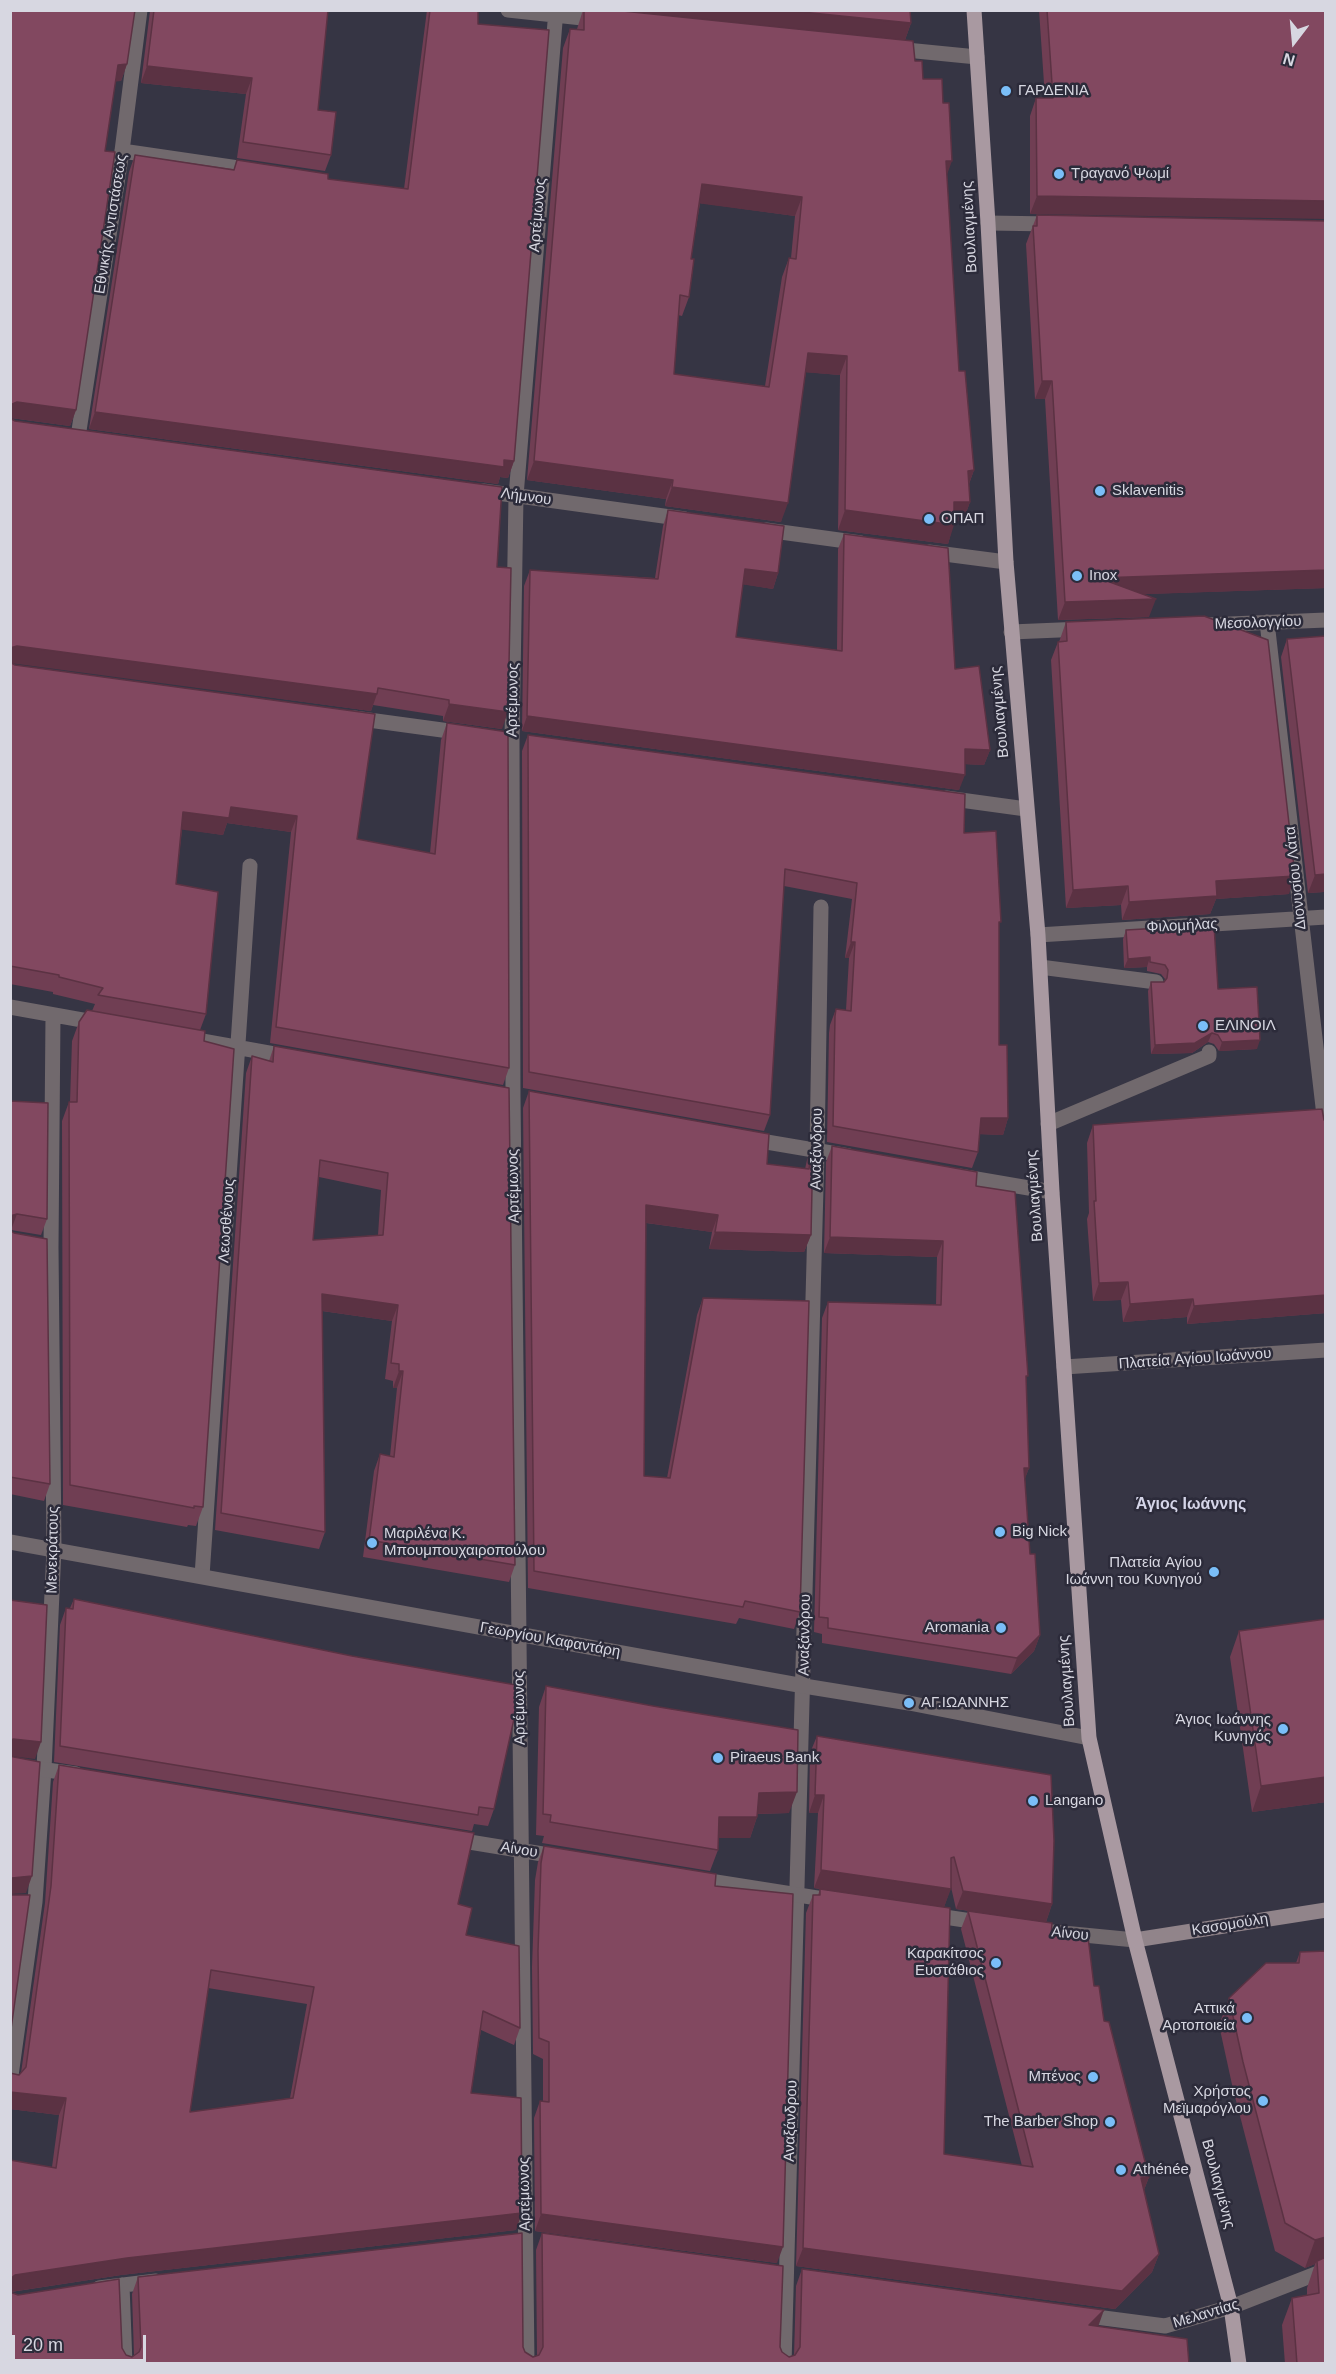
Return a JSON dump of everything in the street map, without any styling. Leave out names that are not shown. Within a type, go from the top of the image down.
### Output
[{"type":"main road","name":"Βουλιαγμένης","points":[[974,10],[1006,561],[1038,935],[1052,1192],[1089,1738],[1135,1940],[1231,2307],[1239,2364]]},
{"type":"main road","name":"Κασομούλη","points":[[1135,1940],[1326,1910]]},
{"type":"street","name":"Εθνικής Αντιστάσεως","points":[[79,437],[122,151],[140,10]]},
{"type":"street","points":[[508,10],[556,13],[614,21]]},
{"type":"street","name":"Αρτέμωνος","points":[[527,2364],[519,1634],[519,1098],[506,738],[516,496],[556,13]]},
{"type":"street","points":[[883,48],[977,57]]},
{"type":"street","points":[[122,151],[262,172]]},
{"type":"street","points":[[988,223],[1066,225]]},
{"type":"street","name":"Λήμνου","points":[[468,489],[704,521]]},
{"type":"street","points":[[751,528],[880,545]]},
{"type":"street","points":[[916,550],[1006,561]]},
{"type":"street","name":"Μεσολογγίου","points":[[1186,626],[1326,620]]},
{"type":"street","name":"Διονυσίου Λάτα","points":[[1267,622],[1326,1133]]},
{"type":"street","points":[[1011,632],[1095,629]]},
{"type":"street","points":[[337,716],[477,735]]},
{"type":"street","points":[[506,738],[528,742]]},
{"type":"street","points":[[933,796],[1026,809]]},
{"type":"street","name":"Λεωσθένους","points":[[202,1576],[250,866]]},
{"type":"street","name":"Αναξάνδρου","points":[[784,2364],[804,1686],[821,907]]},
{"type":"street","name":"Φιλομήλας","points":[[1038,935],[1326,917]]},
{"type":"street","points":[[1040,967],[1156,982]]},
{"type":"street","points":[[10,1007],[111,1025]]},
{"type":"street","name":"Μενεκράτους","points":[[10,2083],[35,1902],[44,1769],[54,1549],[51,1247],[53,1015]]},
{"type":"street","points":[[180,1038],[306,1060]]},
{"type":"street","points":[[1048,1124],[1209,1056],[1209,1052]]},
{"type":"street","points":[[495,1094],[519,1098]]},
{"type":"street","points":[[735,1136],[864,1159]]},
{"type":"street","points":[[945,1173],[1052,1192]]},
{"type":"street","points":[[31,1244],[51,1247]]},
{"type":"street","name":"Πλατεία Αγίου Ιωάννου","points":[[1064,1367],[1326,1350]]},
{"type":"street","name":"Γεωργίου Καφαντάρη","points":[[10,1542],[909,1703],[1089,1738]]},
{"type":"street","points":[[10,1765],[90,1777]]},
{"type":"street","name":"Αίνου","points":[[436,1836],[579,1860]]},
{"type":"street","points":[[682,1877],[844,1902]]},
{"type":"street","points":[[19,1903],[35,1902]]},
{"type":"street","points":[[914,1913],[996,1924]]},
{"type":"street","name":"Αίνου","points":[[1020,1928],[1066,1935],[1135,1940]]},
{"type":"street","name":"Μελαντίας","points":[[1070,2313],[1165,2326],[1231,2307],[1326,2270]]},
{"type":"street","points":[[88,2290],[169,2280]]},
{"type":"street","points":[[122,2285],[125,2364]]},
{"type":"building","points":[[10,10],[135,10],[127,64],[118,65],[105,151],[115,152],[76,410],[17,402],[10,405]]},
{"type":"building","points":[[154,10],[328,10],[318,110],[336,112],[331,155],[243,142],[252,78],[147,66]]},
{"type":"building","points":[[430,10],[478,10],[478,24],[549,30],[514,461],[504,460],[504,467],[95,412],[135,155],[234,170],[237,160],[328,174],[328,179],[408,189]]},
{"type":"building","points":[[584,10],[613,10],[913,41],[915,61],[922,61],[923,79],[942,79],[943,103],[949,103],[952,161],[946,161],[959,371],[965,371],[974,470],[968,471],[970,502],[954,502],[954,525],[845,510],[847,356],[808,353],[788,503],[672,487],[673,480],[534,461],[570,29],[584,30]],"holes":[[[702,184],[802,197],[796,259],[789,258],[769,387],[674,374],[680,295],[689,297],[694,259],[691,259]]]},
{"type":"building","points":[[782,10],[910,10],[911,23]]},
{"type":"building","points":[[1047,10],[1326,10],[1326,201],[1037,196],[1036,98],[1053,98]]},
{"type":"building","points":[[1037,215],[1326,221],[1326,570],[1099,578],[1156,599],[1065,602],[1052,381],[1042,381],[1033,226],[1037,226]]},
{"type":"building","points":[[10,418],[15,421],[502,487],[497,567],[511,568],[508,712],[449,704],[449,700],[378,688],[377,694],[17,646],[10,648]]},
{"type":"building","points":[[668,510],[784,526],[778,573],[745,569],[736,637],[842,651],[844,534],[948,548],[955,669],[979,666],[990,750],[965,749],[965,775],[527,716],[530,570],[658,579]]},
{"type":"building","points":[[1204,616],[1268,640],[1295,876],[1216,881],[1217,896],[1129,902],[1128,886],[1073,890],[1058,642],[1067,641],[1066,622]]},
{"type":"building","points":[[1326,636],[1326,874],[1315,875],[1287,639]]},
{"type":"building","points":[[10,662],[15,665],[375,714],[357,839],[435,854],[447,723],[508,732],[509,1068],[276,1027],[297,816],[231,807],[229,818],[183,812],[176,884],[218,892],[206,1014],[98,995],[103,988],[59,977],[59,975],[10,966]]},
{"type":"building","points":[[528,735],[965,794],[964,833],[996,831],[1001,922],[999,922],[999,1045],[1007,1045],[1008,1118],[981,1118],[978,1152],[833,1126],[835,1016],[836,1009],[851,1011],[855,942],[851,942],[857,883],[785,869],[770,1115],[529,1072]]},
{"type":"building","points":[[1214,925],[1218,989],[1257,987],[1260,1040],[1222,1042],[1218,1035],[1212,1033],[1195,1043],[1155,1045],[1151,982],[1164,982],[1168,970],[1165,965],[1150,962],[1150,957],[1128,959],[1126,930]]},
{"type":"building","points":[[87,1010],[205,1031],[204,1041],[234,1049],[203,1507],[194,1506],[194,1508],[70,1485],[69,1102],[77,1102],[79,1022]]},
{"type":"building","points":[[274,1046],[509,1088],[515,1565],[369,1540],[380,1454],[394,1457],[403,1371],[399,1371],[399,1364],[391,1363],[398,1305],[322,1294],[325,1532],[221,1513],[252,1056],[273,1062]],"holes":[[[320,1160],[388,1173],[383,1235],[313,1240]]]},
{"type":"building","points":[[529,1091],[769,1134],[767,1164],[809,1169],[813,1143],[811,1235],[715,1232],[718,1215],[646,1205],[644,1476],[670,1478],[703,1298],[809,1301],[800,1612],[745,1601],[743,1607],[534,1571]]},
{"type":"building","points":[[10,1101],[48,1103],[47,1219],[17,1214],[10,1216]]},
{"type":"building","points":[[1322,1109],[1326,1121],[1326,1295],[1194,1306],[1193,1299],[1130,1304],[1128,1282],[1099,1283],[1094,1201],[1096,1201],[1093,1125]]},
{"type":"building","points":[[832,1146],[977,1172],[976,1186],[1015,1192],[1028,1376],[1026,1376],[1029,1468],[1024,1468],[1030,1554],[1035,1554],[1040,1635],[1017,1658],[828,1628],[828,1618],[819,1617],[828,1302],[941,1305],[943,1241],[830,1237]]},
{"type":"building","points":[[10,1230],[14,1233],[47,1239],[50,1484],[10,1477]]},
{"type":"building","points":[[74,1599],[352,1656],[516,1685],[516,1710],[494,1809],[479,1807],[478,1815],[60,1746],[66,1608],[73,1609]]},
{"type":"building","points":[[10,1600],[47,1605],[41,1742],[13,1739],[10,1742]]},
{"type":"building","name":"Άγιος Ιωάννης Κυνηγός","points":[[1326,1619],[1326,1777],[1261,1786],[1239,1631]]},
{"type":"building","points":[[546,1686],[798,1730],[797,1792],[759,1793],[757,1817],[719,1817],[718,1850],[550,1822],[551,1815],[543,1814]]},
{"type":"building","points":[[817,1736],[1051,1775],[1054,1841],[1052,1904],[963,1891],[954,1857],[951,1858],[951,1889],[821,1870],[824,1795],[815,1795]]},
{"type":"building","points":[[10,1756],[40,1762],[32,1876],[10,1879]]},
{"type":"building","points":[[59,1765],[474,1833],[458,1904],[472,1908],[466,1935],[519,1946],[520,2028],[483,2011],[471,2093],[521,2098],[522,2213],[127,2258],[15,2275],[10,2279],[10,2160],[56,2168],[66,2098],[10,2092],[10,2073],[19,2075],[26,2067],[51,1886]],"holes":[[[211,1970],[314,1987],[293,2098],[190,2112]]]},
{"type":"building","points":[[544,1846],[716,1874],[715,1886],[793,1894],[783,2247],[541,2214],[540,2101],[549,2102],[549,2042],[539,2038],[538,1951],[541,1863]]},
{"type":"building","points":[[820,1889],[950,1908],[944,2154],[1033,2167],[968,1911],[1052,1923],[1051,1936],[1088,1937],[1094,1986],[1099,1986],[1104,2021],[1109,2022],[1149,2177],[1141,2178],[1159,2254],[1122,2291],[803,2248],[813,1895],[820,1895]]},
{"type":"building","points":[[10,1892],[12,1895],[30,1895],[10,2036]]},
{"type":"building","points":[[1326,1951],[1326,2237],[1315,2240],[1285,2223],[1243,2062],[1229,1998],[1266,1963],[1299,1963],[1300,1952]]},
{"type":"building","points":[[522,2233],[523,2347],[525,2352],[533,2357],[539,2355],[543,2347],[542,2233],[783,2266],[780,2347],[782,2352],[789,2357],[795,2355],[800,2347],[802,2269],[1104,2310],[1089,2325],[1187,2339],[1189,2364],[10,2364],[10,2292],[18,2295],[119,2279],[122,2348],[126,2355],[132,2357],[139,2352],[141,2347],[138,2277]]},
{"type":"building","points":[[1326,2257],[1326,2364],[1297,2364],[1292,2298],[1319,2293],[1317,2261]]},
{"type":"place","name":"ΓΑΡΔΕΝΙΑ","points":[[1006,91]]},
{"type":"place","name":"Τραγανό Ψωμί","points":[[1059,174]]},
{"type":"place","name":"Sklavenitis","points":[[1100,491]]},
{"type":"place","name":"ΟΠΑΠ","points":[[929,519]]},
{"type":"place","name":"Inox","points":[[1077,576]]},
{"type":"place","name":"ΕΛΙΝΟΙΛ","points":[[1203,1026]]},
{"type":"place","name":"Big Nick","points":[[1000,1532]]},
{"type":"place","name":"Μαριλένα Κ. Μπουμπουχαιροπούλου","points":[[372,1543]]},
{"type":"place","name":"Πλατεία Αγίου Ιωάννη του Κυνηγού","points":[[1214,1572]]},
{"type":"place","name":"Aromania","points":[[1001,1628]]},
{"type":"place","name":"ΑΓ.ΙΩΑΝΝΗΣ","points":[[909,1703]]},
{"type":"place","name":"Άγιος Ιωάννης Κυνηγός","points":[[1283,1729]]},
{"type":"place","name":"Piraeus Bank","points":[[718,1758]]},
{"type":"place","name":"Langano","points":[[1033,1801]]},
{"type":"place","name":"Καρακίτσος Ευστάθιος","points":[[996,1963]]},
{"type":"place","name":"Αττικά Αρτοποιεία","points":[[1247,2018]]},
{"type":"place","name":"Μπένος","points":[[1093,2077]]},
{"type":"place","name":"Χρήστος Μεϊμαρόγλου","points":[[1263,2101]]},
{"type":"place","name":"The Barber Shop","points":[[1110,2122]]},
{"type":"place","name":"Athénée","points":[[1121,2170]]},
{"type":"district","name":"Άγιος Ιωάννης","points":[[1191,1505]]}]
